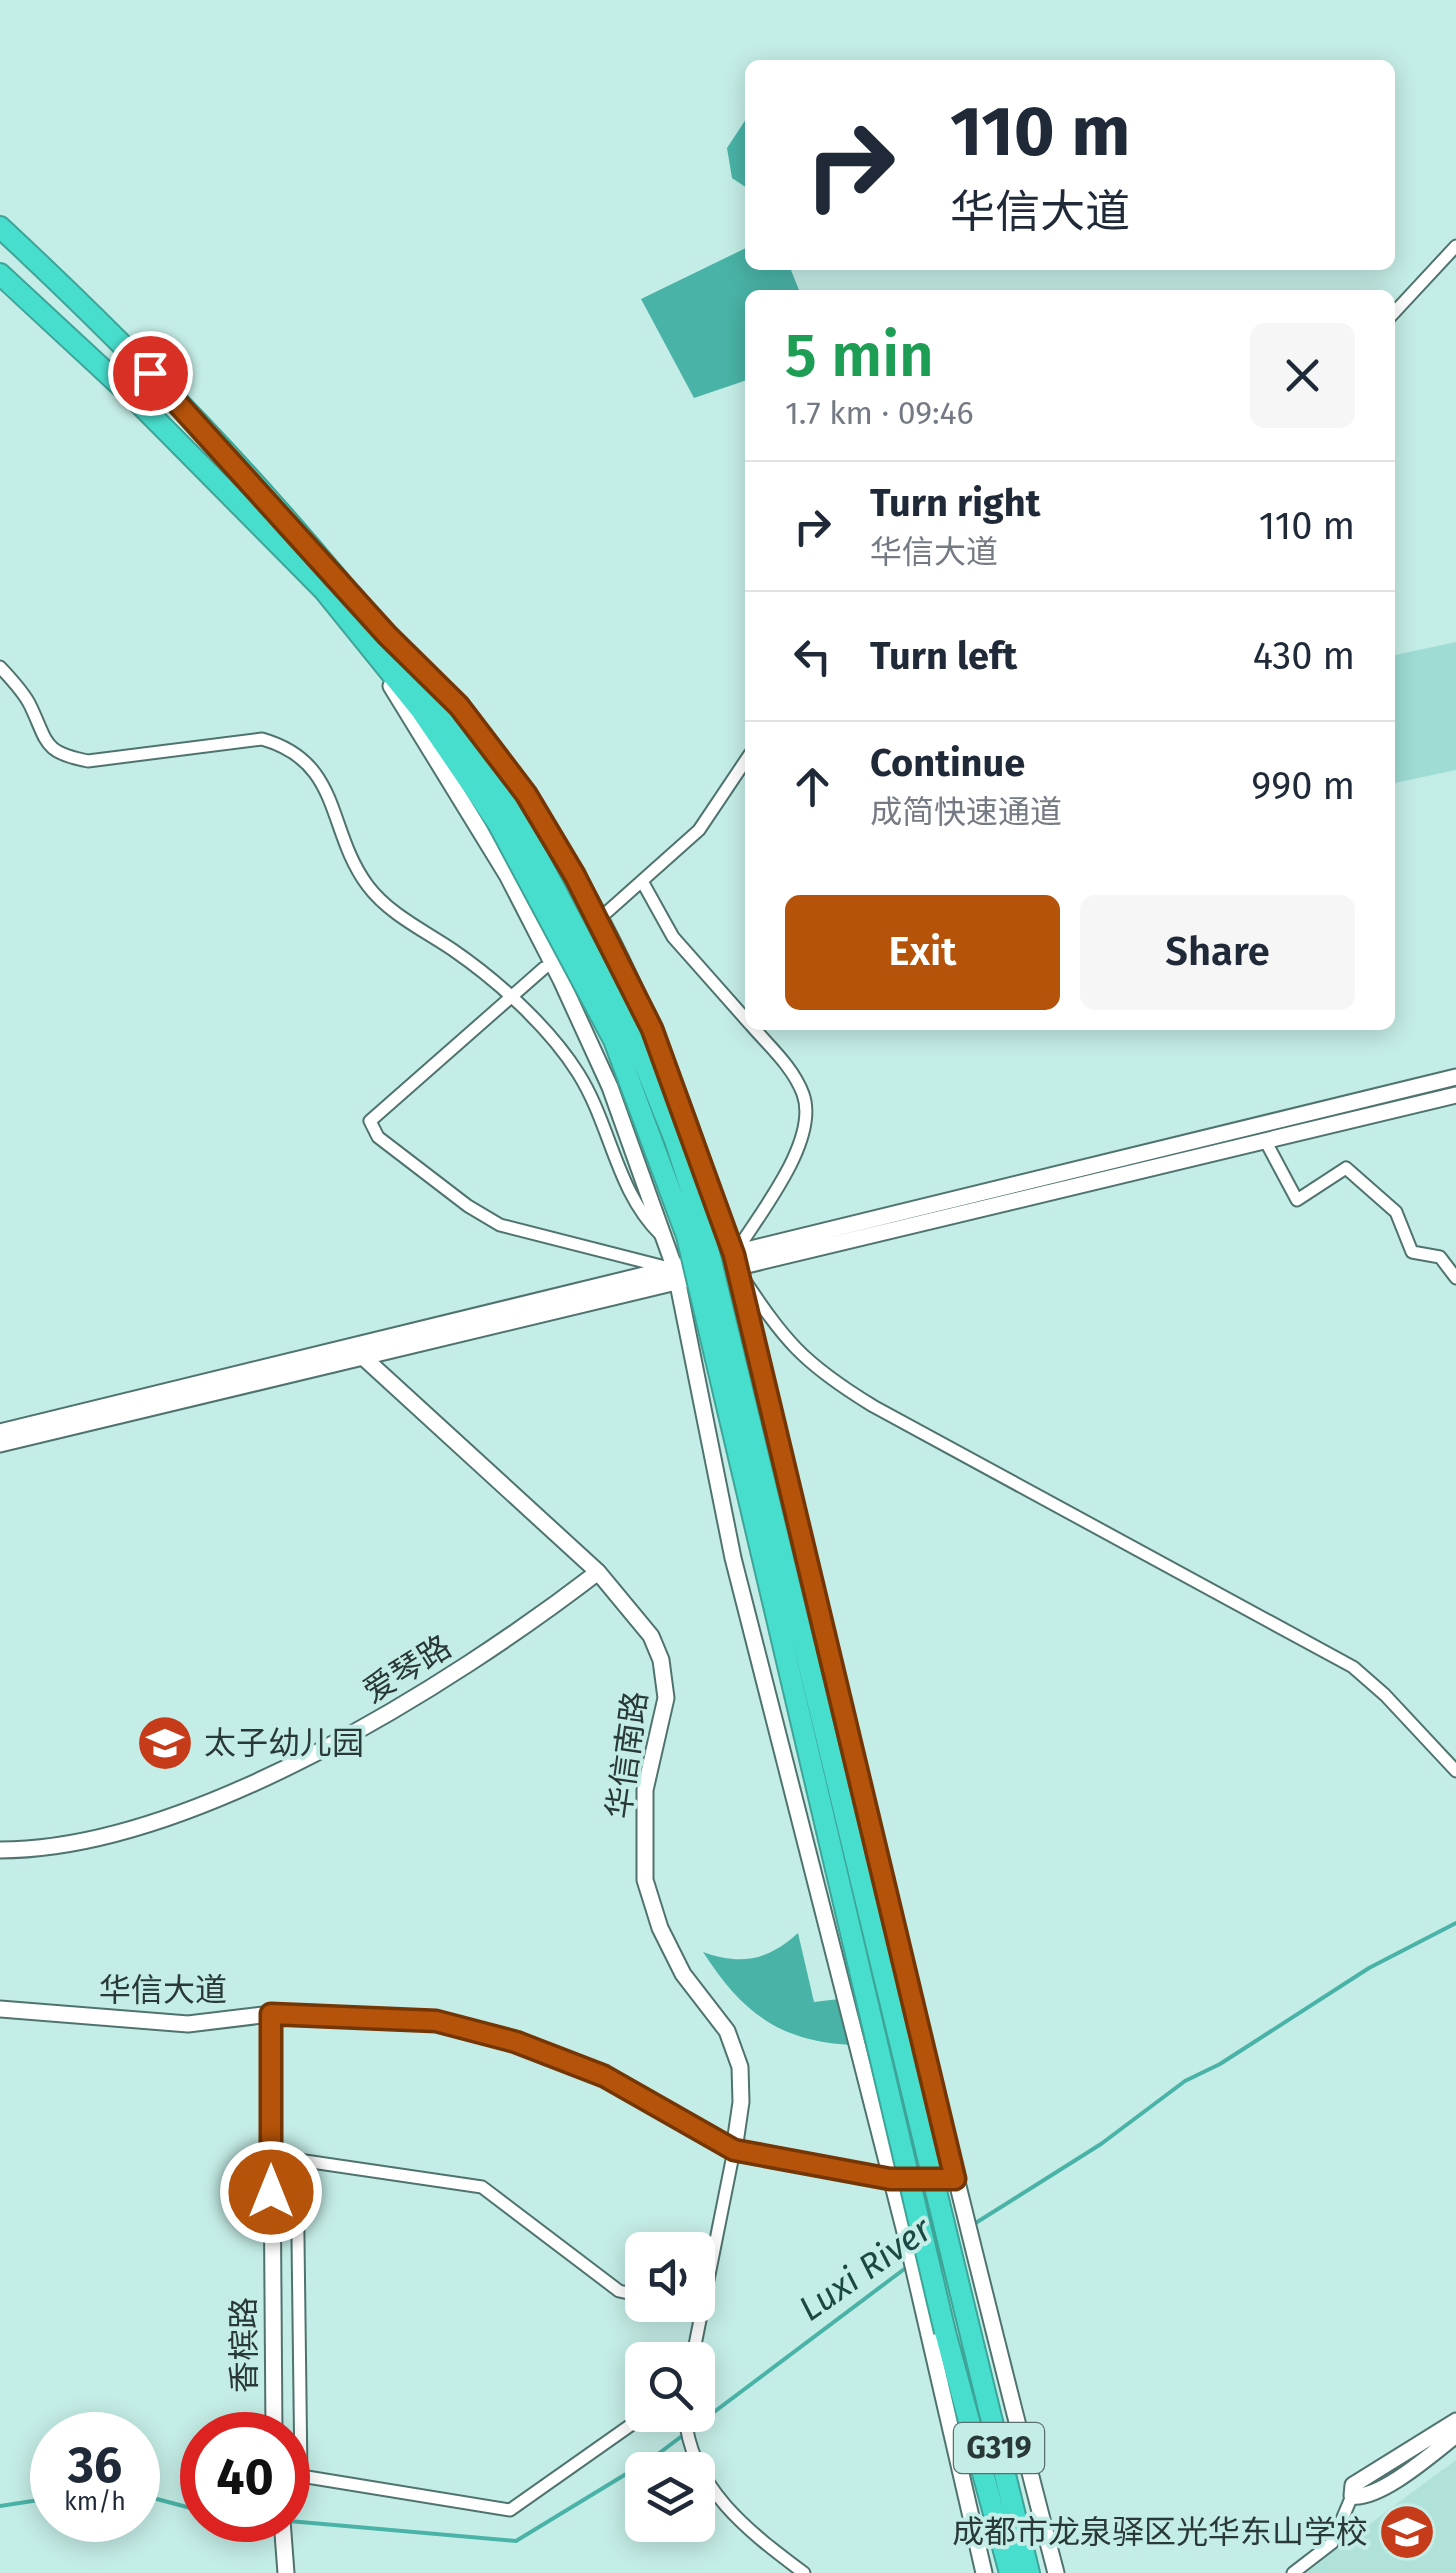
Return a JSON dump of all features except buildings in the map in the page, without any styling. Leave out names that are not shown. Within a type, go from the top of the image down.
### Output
[{"type":"highway","name":"G319","points":[[0,227],[202,426],[331,584],[351,624],[506,819],[614,1040],[687,1236],[945,2332],[1010,2573]]},
{"type":"highway","name":"G319","points":[[0,274],[387,635],[506,819],[636,1044],[675,1140],[701,1220],[1029,2573]]},
{"type":"street","points":[[1395,312],[1456,246]]},
{"type":"street","points":[[351,624],[507,875],[561,980],[610,1087],[677,1276],[734,1558],[908,2244],[984,2573]]},
{"type":"street","points":[[387,635],[459,706],[526,794],[591,903],[652,1029],[735,1262],[962,2210],[1056,2573]]},
{"type":"street","points":[[0,667],[29,702],[45,744],[63,756],[88,762],[262,739],[309,760],[328,793],[368,886],[393,911],[458,953],[510,999],[578,1072],[598,1107],[637,1212],[663,1237]]},
{"type":"street","points":[[607,912],[699,830],[745,761]]},
{"type":"street","points":[[643,883],[673,937],[745,1019]]},
{"type":"street","points":[[544,968],[370,1121],[371,1126],[378,1137],[486,1218],[677,1276]]},
{"type":"street","points":[[735,1262],[800,1146],[806,1119],[805,1098],[797,1080],[754,1030]]},
{"type":"street","points":[[0,1444],[735,1262],[1456,1077]]},
{"type":"street","points":[[735,1262],[1456,1095]]},
{"type":"street","points":[[1266,1142],[1298,1200],[1346,1168],[1396,1212],[1412,1252],[1440,1257],[1456,1278]]},
{"type":"street","points":[[735,1262],[782,1336],[816,1370],[872,1406],[1353,1667],[1385,1695],[1456,1771]]},
{"type":"street","points":[[0,1432],[362,1352]]},
{"type":"street","name":"华信南路","points":[[362,1352],[598,1572],[638,1616],[662,1660],[665,1716],[645,1790],[645,1880],[660,1928],[684,1974],[727,2031],[740,2068],[742,2102],[734,2150]]},
{"type":"street","name":"爱琴路","points":[[0,1850],[102,1835],[172,1814],[318,1752],[408,1703],[598,1572]]},
{"type":"street","name":"华信大道","points":[[0,2009],[188,2024],[271,2014],[436,2021],[516,2042],[604,2076],[734,2150],[890,2179],[955,2179]]},
{"type":"street","name":"香槟路","points":[[271,2014],[274,2412]]},
{"type":"street","points":[[715,2244],[734,2150]]},
{"type":"street","points":[[271,2156],[482,2187],[625,2292]]},
{"type":"street","points":[[297,2160],[301,2476],[510,2510],[625,2429]]},
{"type":"street","points":[[1293,2573],[1332,2542],[1353,2485],[1456,2421]]},
{"type":"street","points":[[689,2432],[696,2466],[749,2530],[804,2573]]},
{"type":"street","points":[[1352,2496],[1363,2498],[1456,2435]]},
{"type":"street","points":[[283,2542],[286,2573]]},
{"type":"shaded area","points":[[745,121],[745,187],[732,178],[727,148]]},
{"type":"shaded area","points":[[745,248],[745,270],[791,270],[799,290],[745,290],[745,381],[694,398],[641,299]]},
{"type":"shaded area","points":[[1456,642],[1456,770],[1395,783],[1395,655]]},
{"type":"shaded area","points":[[798,1933],[814,2002],[839,1999],[851,2045],[803,2037],[764,2020],[732,1991],[703,1952],[730,1959],[754,1958],[776,1949]]},
{"type":"shaded area","name":"成都市龙泉驿区光华东山学校","points":[[1456,2460],[1456,2573],[1306,2573],[1384,2513]]},
{"type":"waterway","name":"Luxi River","points":[[974,2224],[1101,2144],[1185,2081],[1220,2064],[1369,1968],[1456,1923]]},
{"type":"waterway","name":"Luxi River","points":[[310,2523],[516,2541],[654,2457],[907,2267]]},
{"type":"waterway","name":"Luxi River","points":[[160,2500],[180,2505]]},
{"type":"waterway","name":"Luxi River","points":[[0,2506],[30,2501]]},
{"type":"place","name":"太子幼儿园","points":[[165,1743]]},
{"type":"place","name":"成都市龙泉驿区光华东山学校","points":[[1407,2532]]},
{"type":"route","points":[[150,373],[202,426],[387,635],[459,706],[526,794],[575,876],[652,1029],[734,1255],[955,2179],[890,2179],[734,2150],[604,2076],[516,2042],[436,2021],[271,2014],[271,2192]]}]
